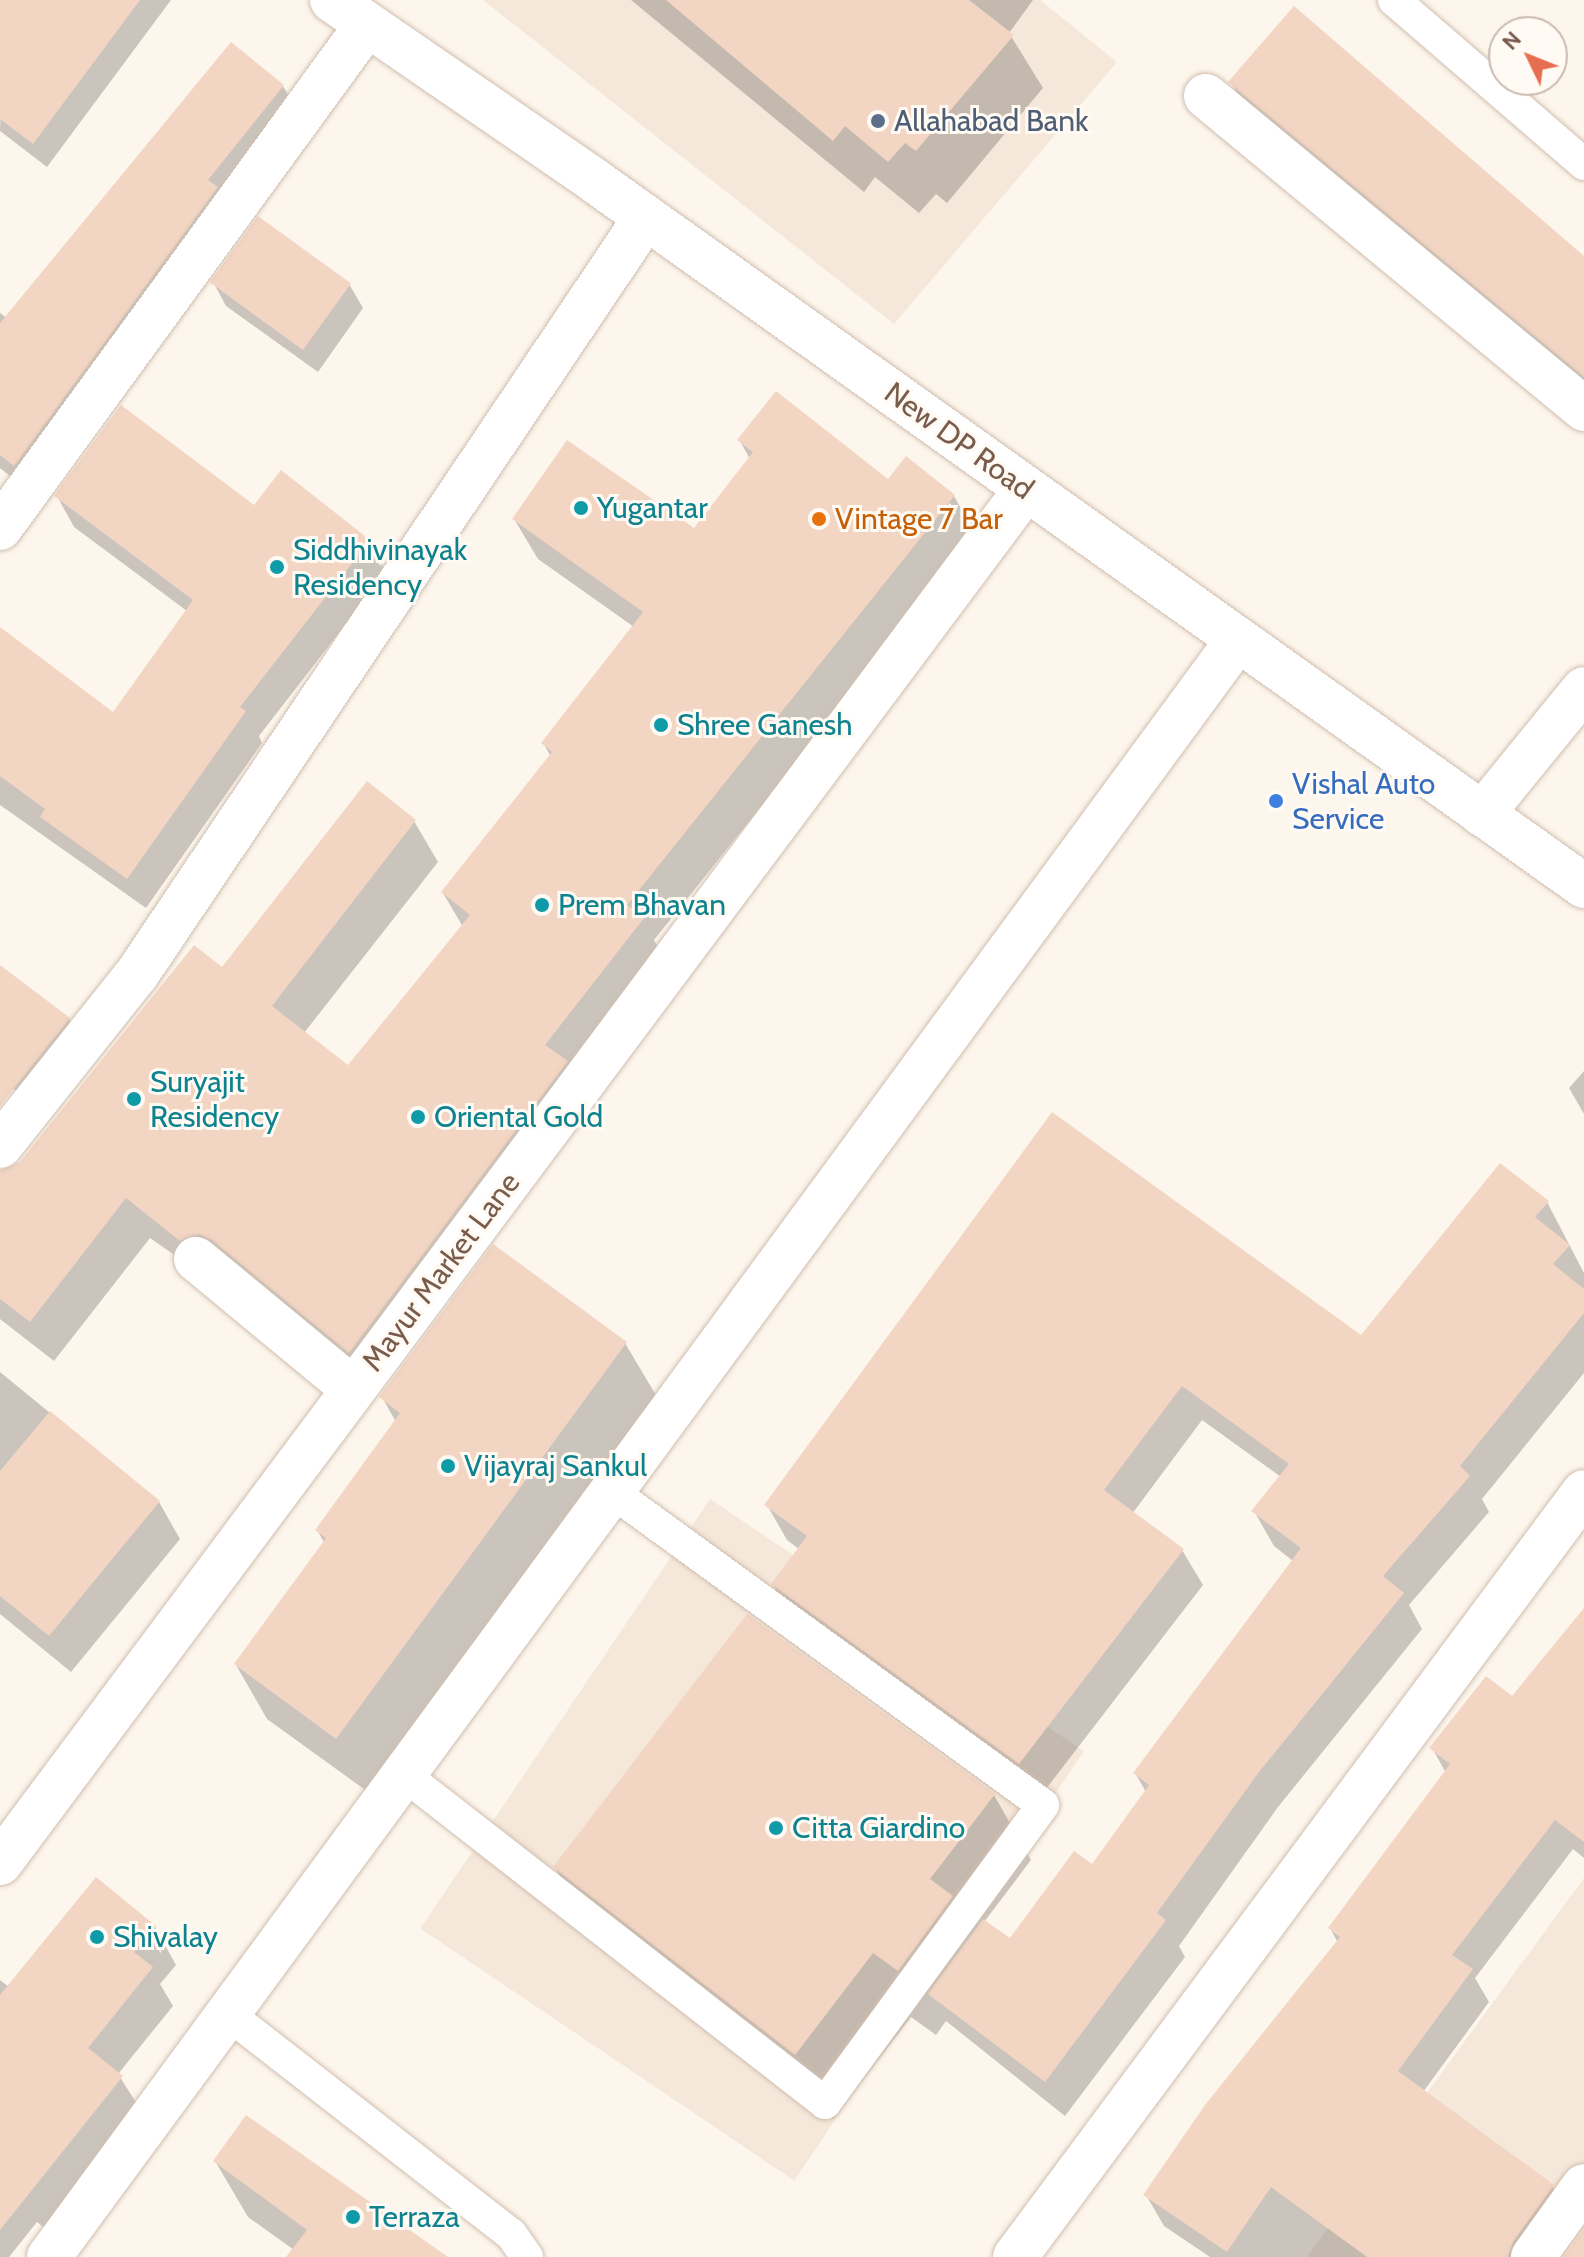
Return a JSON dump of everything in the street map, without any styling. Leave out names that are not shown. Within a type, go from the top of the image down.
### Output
[{"type":"street","name":"New DP Road","points":[[332,0],[646,217],[1236,642],[1584,886]]},
{"type":"street","points":[[0,528],[366,26]]},
{"type":"street","points":[[1206,96],[1584,409]]},
{"type":"street","points":[[0,1146],[137,974],[646,217]]},
{"type":"street","name":"Mayur Market Lane","points":[[0,1863],[1026,489]]},
{"type":"street","points":[[49,2257],[1236,642]]},
{"type":"street","points":[[1482,814],[1584,689]]},
{"type":"street","points":[[196,1259],[353,1389]]},
{"type":"street","points":[[1015,2257],[1584,1492]]},
{"type":"street","points":[[1533,2257],[1584,2186]]},
{"type":"lane","points":[[1394,0],[1584,164]]},
{"type":"lane","points":[[403,1774],[825,2103],[1043,1805],[611,1491]]},
{"type":"lane","points":[[228,2014],[511,2234],[527,2257]]},
{"type":"shaded area","points":[[483,0],[1040,0],[1117,62],[894,324]]},
{"type":"shaded area","name":"Citta Giardino","points":[[710,1499],[1084,1751],[794,2181],[420,1928]]},
{"type":"shaded area","points":[[1584,1878],[1584,2257],[1307,2257]]},
{"type":"building","points":[[0,0],[140,0],[33,144],[0,119]]},
{"type":"building","points":[[666,0],[969,0],[1014,35],[916,151],[905,143],[888,162],[845,126],[833,141]]},
{"type":"building","points":[[1294,6],[1584,256],[1584,377],[1228,82]]},
{"type":"building","points":[[231,42],[284,85],[208,180],[218,187],[14,466],[0,455],[0,323]]},
{"type":"building","points":[[258,216],[351,284],[303,350],[210,282]]},
{"type":"building","points":[[776,391],[888,479],[906,456],[955,495],[627,905],[644,918],[545,1045],[568,1061],[349,1353],[212,1240],[199,1234],[180,1241],[126,1198],[30,1322],[0,1299],[0,1170],[20,1162],[194,945],[222,967],[367,781],[416,820],[272,1006],[348,1065],[470,915],[441,892],[552,752],[541,743],[643,612],[512,519],[567,440],[694,528],[753,452],[737,440]]},
{"type":"building","points":[[121,405],[254,505],[281,470],[370,540],[240,707],[246,711],[127,879],[40,817],[45,809],[0,776],[0,627],[113,712],[193,600],[54,496]]},
{"type":"building","points":[[0,965],[70,1018],[0,1106]]},
{"type":"building","points":[[1052,1112],[1361,1335],[1500,1163],[1549,1201],[1535,1217],[1570,1245],[1553,1264],[1584,1289],[1584,1313],[1460,1466],[1470,1476],[1383,1576],[1404,1593],[1259,1772],[1157,1913],[1166,1920],[1045,2082],[928,1994],[983,1919],[1010,1938],[1074,1851],[1092,1864],[1149,1785],[1133,1773],[1301,1548],[1251,1511],[1289,1464],[1182,1386],[1104,1490],[1184,1549],[1019,1764],[771,1584],[807,1536],[764,1505]]},
{"type":"building","name":"Vijayraj Sankul","points":[[493,1244],[627,1342],[336,1739],[234,1664],[326,1538],[315,1530],[400,1413],[379,1397]]},
{"type":"building","points":[[50,1411],[160,1501],[49,1636],[0,1596],[0,1471]]},
{"type":"building","points":[[1584,1608],[1584,1842],[1555,1820],[1452,1955],[1473,1969],[1398,2071],[1554,2185],[1513,2242],[1508,2257],[1367,2257],[1271,2187],[1227,2252],[1143,2195],[1205,2105],[1340,1937],[1328,1928],[1450,1764],[1429,1748],[1486,1676],[1512,1696]]},
{"type":"building","name":"Citta Giardino","points":[[747,1614],[995,1794],[930,1879],[953,1896],[898,1971],[873,1953],[795,2055],[553,1867]]},
{"type":"building","points":[[96,1877],[156,1926],[134,1952],[153,1967],[88,2048],[123,2076],[0,2230],[0,1995]]},
{"type":"building","points":[[246,2115],[448,2257],[286,2257],[307,2230],[213,2161]]},
{"type":"building","points":[[1584,2229],[1584,2257],[1564,2257]]},
{"type":"place","name":"Allahabad Bank","points":[[878,121]]},
{"type":"place","name":"Yugantar","points":[[581,508]]},
{"type":"place","name":"Vintage 7 Bar","points":[[819,519]]},
{"type":"place","name":"Siddhivinayak Residency","points":[[277,567]]},
{"type":"place","name":"Shree Ganesh","points":[[661,725]]},
{"type":"place","name":"Vishal Auto Service","points":[[1276,801]]},
{"type":"place","name":"Prem Bhavan","points":[[542,905]]},
{"type":"place","name":"Suryajit Residency","points":[[134,1099]]},
{"type":"place","name":"Oriental Gold","points":[[418,1117]]},
{"type":"place","name":"Vijayraj Sankul","points":[[448,1466]]},
{"type":"place","name":"Citta Giardino","points":[[776,1828]]},
{"type":"place","name":"Shivalay","points":[[97,1937]]},
{"type":"place","name":"Terraza","points":[[353,2217]]}]
